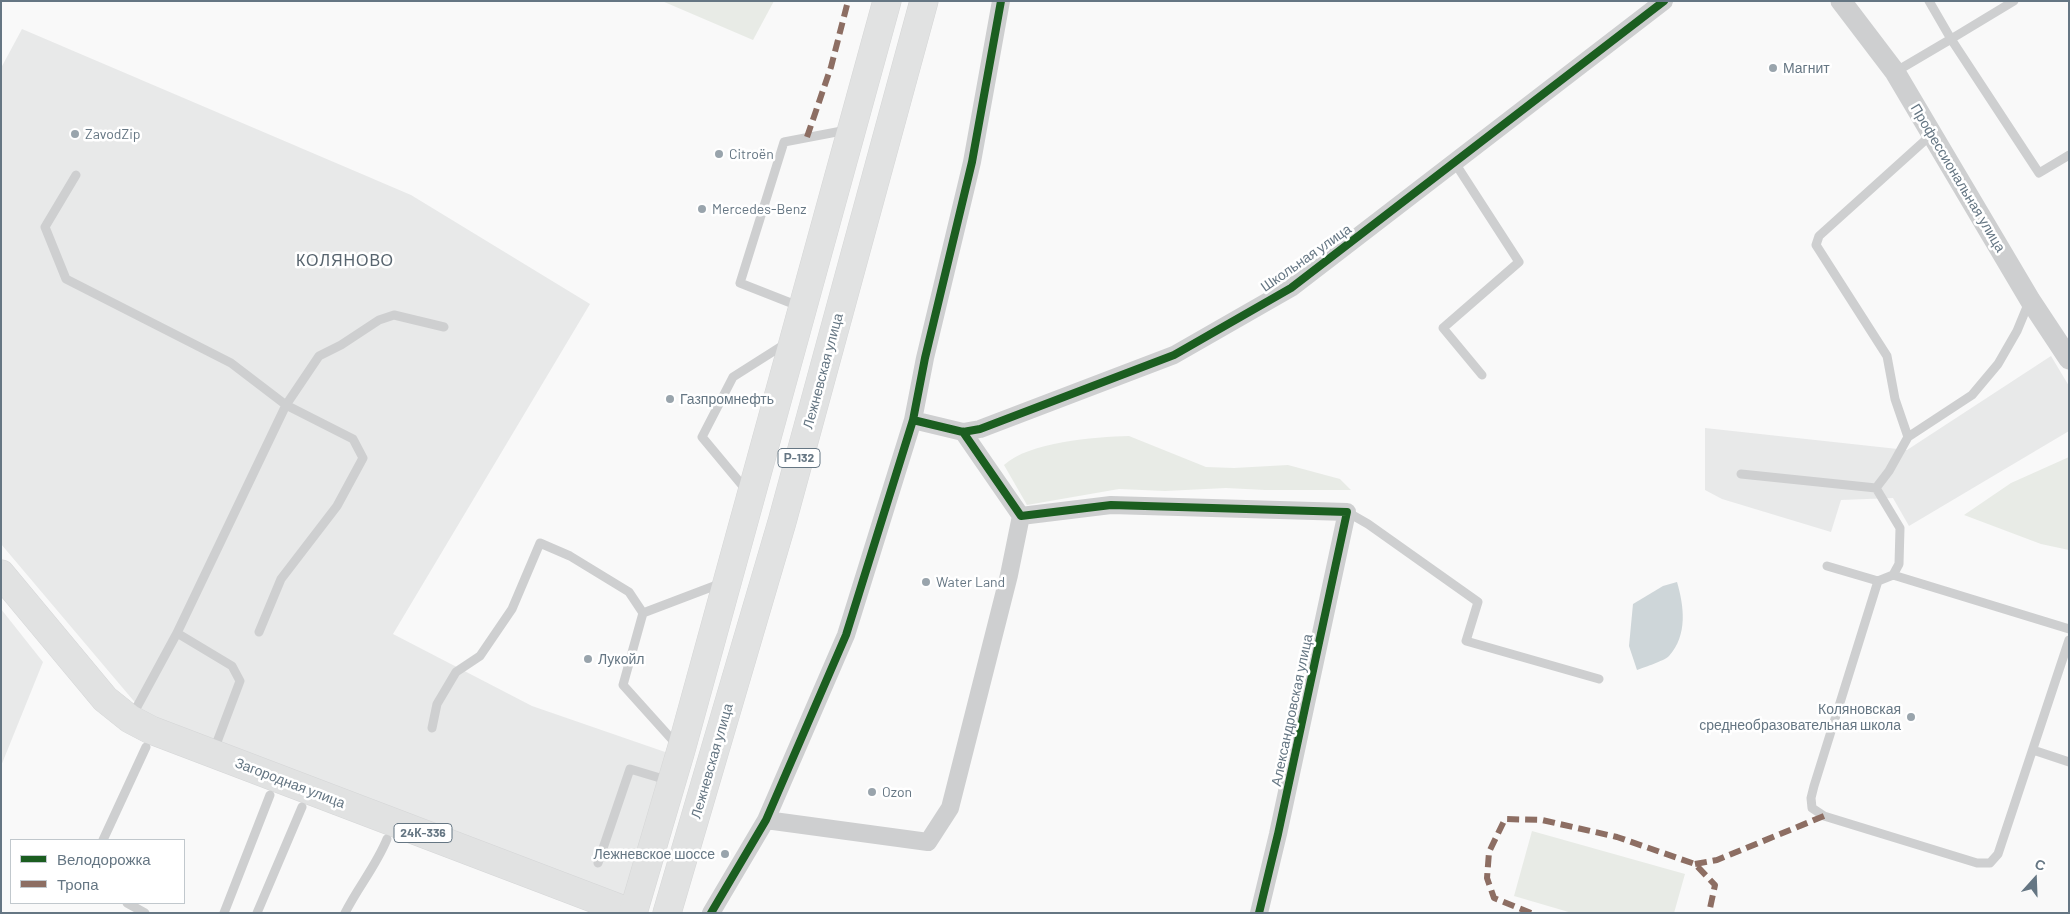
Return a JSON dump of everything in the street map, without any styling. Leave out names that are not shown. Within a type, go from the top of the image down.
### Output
[{"type":"main road","name":"Р-132","points":[[633,913],[681,750],[887,1]]},
{"type":"main road","name":"Лежневская улица","points":[[667,913],[782,522],[924,1]]},
{"type":"main road","name":"Загородная улица","points":[[1,574],[105,699],[130,719],[159,734],[633,913]]},
{"type":"main road","name":"Загородная улица","points":[[1,602],[63,679],[90,706],[146,748],[582,913]]},
{"type":"street","points":[[711,913],[766,820],[846,635],[913,420],[925,358],[972,162],[1001,1]]},
{"type":"street","name":"Школьная улица","points":[[913,420],[962,432],[980,429],[1174,355],[1291,288],[1664,1]]},
{"type":"street","name":"Профессиональная улица","points":[[1841,1],[1895,72],[2030,300],[2069,359]]},
{"type":"street","points":[[766,820],[928,842],[950,808],[1009,575],[1021,516],[962,432]]},
{"type":"street","points":[[1021,516],[1111,505],[1347,512]]},
{"type":"street","name":"Александровская улица","points":[[1259,913],[1278,834],[1347,512]]},
{"type":"lane","points":[[1929,1],[1951,39],[2039,174],[2069,155]]},
{"type":"lane","points":[[1895,72],[2014,1]]},
{"type":"lane","points":[[803,308],[740,283],[784,142],[852,129]]},
{"type":"lane","points":[[1908,437],[1896,399],[1887,356],[1816,246],[1819,236],[1931,135]]},
{"type":"lane","points":[[1455,163],[1519,262],[1443,328],[1482,375]]},
{"type":"lane","points":[[76,174],[45,227],[66,279],[231,363],[286,405],[353,439],[363,458],[337,506],[281,579],[259,632]]},
{"type":"lane","points":[[1876,488],[1889,471],[1908,437],[1972,395],[1998,364],[2030,300]]},
{"type":"lane","points":[[130,719],[177,633],[286,405],[319,356],[341,345],[379,320],[394,315],[444,327]]},
{"type":"lane","points":[[750,495],[702,437],[733,378],[794,339]]},
{"type":"lane","points":[[1741,474],[1876,488]]},
{"type":"lane","points":[[1876,488],[1900,528],[1899,564],[1893,575]]},
{"type":"lane","points":[[1347,512],[1368,524],[1478,602],[1466,642],[1599,679]]},
{"type":"lane","points":[[432,728],[437,704],[456,672],[480,656],[512,609],[540,543],[570,556],[629,592],[643,613],[623,685],[681,750]]},
{"type":"lane","points":[[1827,566],[1878,581],[1893,575],[2069,629]]},
{"type":"lane","points":[[1878,581],[1814,786],[1812,808],[1824,816],[1977,863],[1990,863],[1998,854],[2069,640]]},
{"type":"lane","points":[[643,613],[727,582]]},
{"type":"lane","points":[[177,633],[232,666],[240,681],[213,754]]},
{"type":"lane","points":[[103,839],[146,748]]},
{"type":"lane","points":[[2034,750],[2069,762]]},
{"type":"lane","points":[[598,863],[630,769],[672,782]]},
{"type":"lane","points":[[224,913],[270,795]]},
{"type":"lane","points":[[257,913],[302,807]]},
{"type":"lane","points":[[346,913],[379,858],[387,839]]},
{"type":"lane","points":[[129,904],[145,913]]},
{"type":"shaded area","points":[[662,1],[774,1],[753,40]]},
{"type":"shaded area","points":[[22,29],[411,195],[590,304],[393,634],[532,706],[668,753],[628,901],[149,719],[1,544],[1,68]]},
{"type":"shaded area","points":[[2051,356],[2069,386],[2069,431],[1909,526],[1893,498],[1841,500],[1831,532],[1722,499],[1705,490],[1705,428],[1907,450]]},
{"type":"shaded area","points":[[1129,436],[1206,467],[1234,468],[1288,465],[1340,479],[1351,490],[1226,488],[1165,491],[1119,489],[1027,505],[1004,465],[1015,457],[1045,446],[1063,442]]},
{"type":"shaded area","points":[[2069,457],[2069,550],[2041,544],[1964,515],[2011,483]]},
{"type":"shaded area","points":[[1677,582],[1683,610],[1683,620],[1682,630],[1675,648],[1667,658],[1637,670],[1629,646],[1633,604],[1663,586]]},
{"type":"shaded area","points":[[1,609],[43,662],[1,766]]},
{"type":"shaded area","points":[[1532,831],[1685,874],[1674,913],[1572,913],[1514,896]]},
{"type":"marked path","points":[[807,137],[831,67],[848,1]]},
{"type":"marked path","points":[[1695,864],[1717,860],[1824,816]]},
{"type":"marked path","points":[[1531,913],[1494,898],[1487,878],[1489,852],[1505,819],[1542,820],[1617,837],[1695,864],[1715,885],[1709,913]]},
{"type":"cycle path","points":[[711,913],[766,820],[846,635],[913,420],[925,358],[972,162],[1001,1]]},
{"type":"cycle path","points":[[913,420],[963,432],[980,429],[1174,355],[1291,288],[1664,1]]},
{"type":"cycle path","points":[[963,432],[1021,516],[1111,505],[1347,512],[1278,834],[1259,913]]},
{"type":"place","name":"Магнит","points":[[1773,68]]},
{"type":"place","name":"ZavodZip","points":[[75,134]]},
{"type":"place","name":"Citroën","points":[[719,154]]},
{"type":"place","name":"Mercedes-Benz","points":[[702,209]]},
{"type":"place","name":"Газпромнефть","points":[[670,399]]},
{"type":"place","name":"Water Land","points":[[926,582]]},
{"type":"place","name":"Лукойл","points":[[588,659]]},
{"type":"place","name":"Коляновская среднеобразовательная школа","points":[[1911,717]]},
{"type":"place","name":"Ozon","points":[[872,792]]},
{"type":"place","name":"Лежневское шоссе","points":[[725,854]]},
{"type":"district","name":"КОЛЯНОВО","points":[[345,261]]}]
